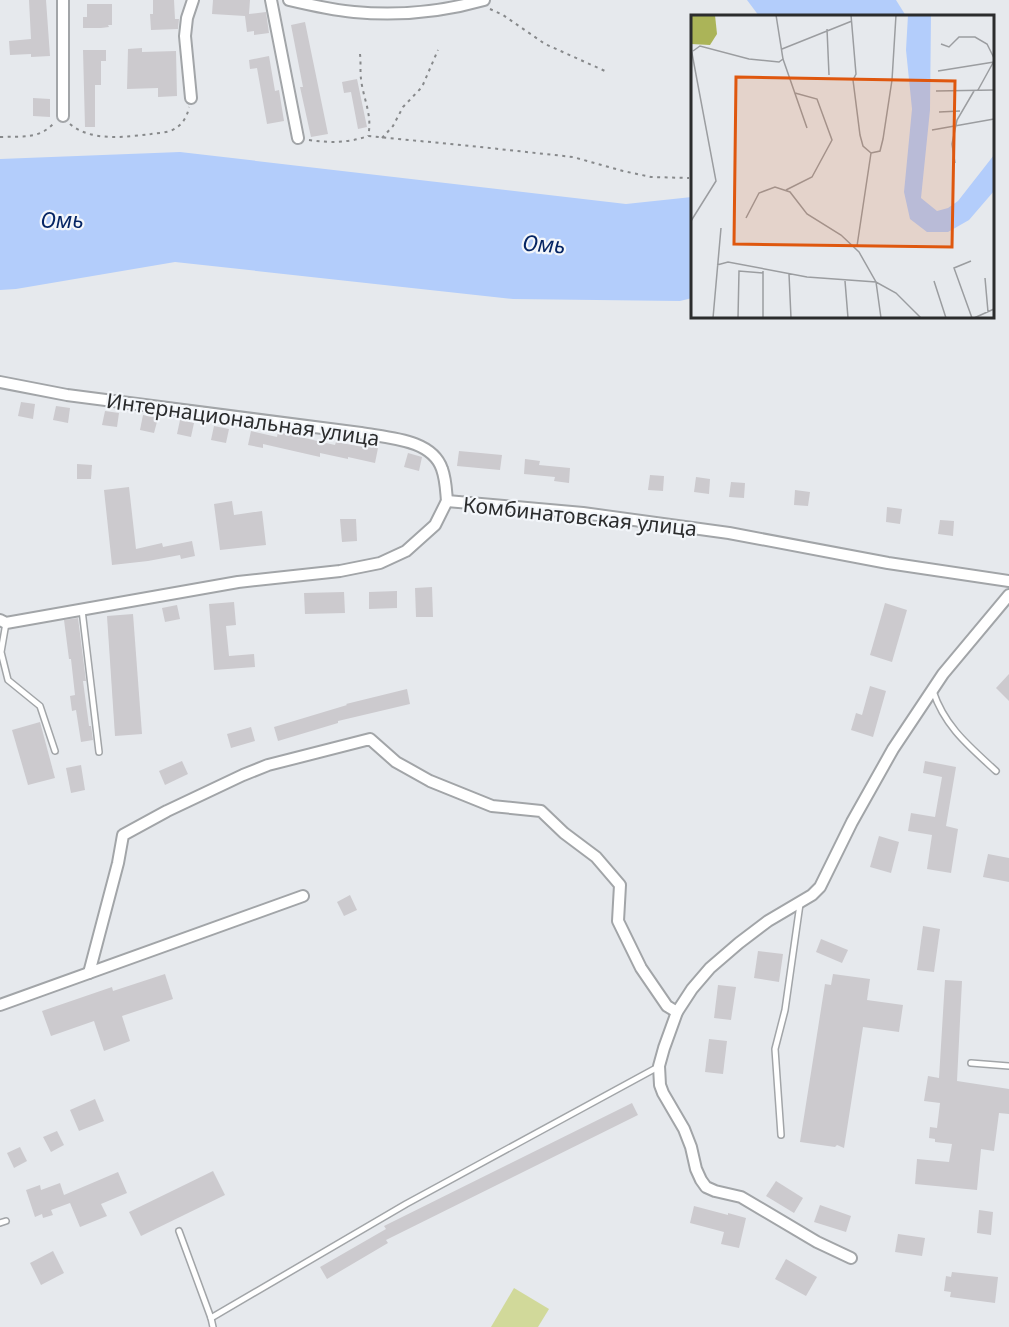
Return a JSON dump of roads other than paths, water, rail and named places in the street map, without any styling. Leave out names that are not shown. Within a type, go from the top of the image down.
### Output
[{"type":"street","points":[[63,0],[63,116]]},
{"type":"street","points":[[191,98],[185,36],[187,18],[193,0]]},
{"type":"street","points":[[271,0],[298,138]]},
{"type":"street","points":[[289,0],[353,12],[385,13],[415,13],[481,1]]},
{"type":"street","name":"Интернациональная улица","points":[[0,382],[67,395],[408,441],[430,451],[442,467],[447,501]]},
{"type":"street","name":"Комбинатовская улица","points":[[3,621],[82,610],[238,582],[340,571],[381,563],[406,551],[435,525],[447,501],[583,513],[729,533],[888,563],[1009,581]]},
{"type":"street","points":[[851,1257],[818,1242],[741,1197],[706,1187],[696,1169],[684,1129],[663,1093],[659,1066],[677,1012],[692,989],[710,968],[768,921],[812,895],[820,886],[852,822],[893,749],[943,674],[1009,595]]},
{"type":"street","points":[[89,973],[118,863],[123,834],[167,811],[268,765],[370,740],[396,762],[430,781],[492,806],[541,811],[564,833],[596,857],[620,885],[618,921],[641,968],[666,1006],[677,1012]]},
{"type":"street","points":[[0,1005],[303,896]]},
{"type":"lane","points":[[82,610],[99,752]]},
{"type":"lane","points":[[3,621],[1,652],[8,680],[40,706],[55,751]]},
{"type":"lane","points":[[933,690],[938,706],[947,722],[996,771]]},
{"type":"lane","points":[[781,1136],[775,1049],[785,1010],[800,903]]},
{"type":"lane","points":[[971,1063],[1009,1066]]},
{"type":"lane","points":[[211,1318],[406,1204],[659,1066]]},
{"type":"lane","points":[[179,1231],[213,1327]]},
{"type":"water","points":[[747,0],[896,0],[905,15],[758,15]]},
{"type":"water","name":"Омь","points":[[180,152],[626,204],[691,197],[691,298],[680,301],[513,299],[175,262],[0,290],[0,159]]}]
